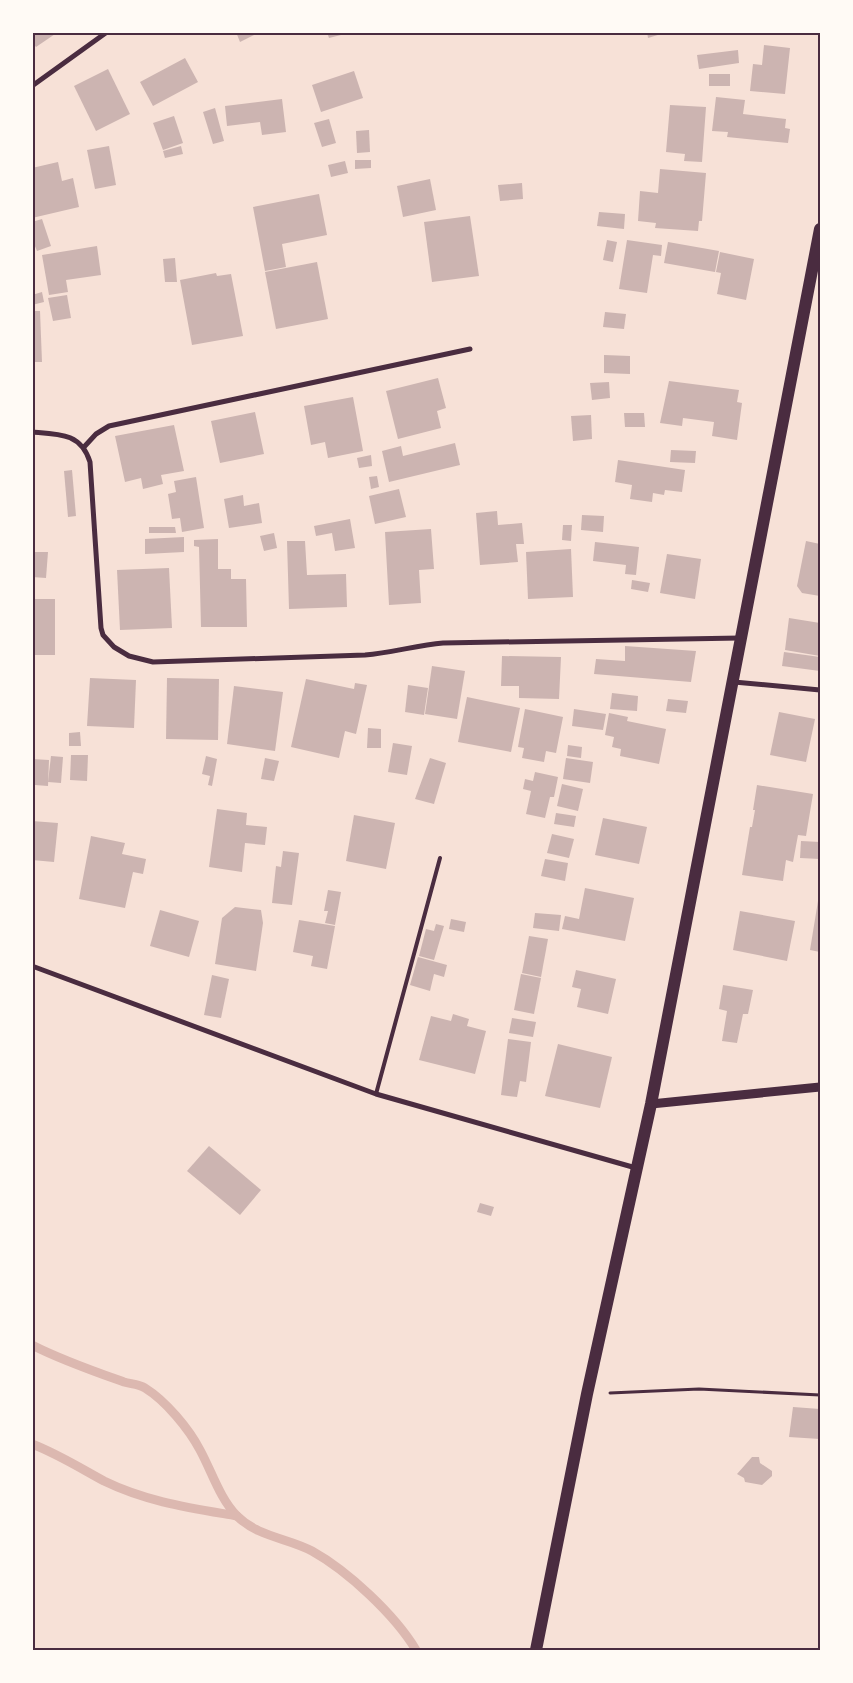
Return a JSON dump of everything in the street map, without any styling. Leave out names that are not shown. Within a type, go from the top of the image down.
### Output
[{"type":"main road","points":[[536,1650],[587,1394],[651,1104],[820,229]]},
{"type":"street","points":[[32,86],[106,32]]},
{"type":"street","points":[[84,447],[96,434],[109,426],[470,349]]},
{"type":"street","points":[[32,432],[72,438],[84,447],[90,462],[100,628],[103,635],[114,647],[136,659],[171,662],[366,655],[392,653],[443,643],[741,638]]},
{"type":"street","points":[[732,682],[820,690]]},
{"type":"street","points":[[32,966],[376,1094],[636,1168]]},
{"type":"street","points":[[651,1104],[820,1087]]},
{"type":"lane","points":[[376,1094],[440,858]]},
{"type":"path","points":[[587,1394],[699,1389],[820,1394]]},
{"type":"building","points":[[32,32],[58,32],[36,47],[32,42]]},
{"type":"building","points":[[236,32],[260,32],[240,42]]},
{"type":"building","points":[[327,32],[349,32],[349,33],[329,38]]},
{"type":"building","points":[[647,32],[664,32],[664,33],[648,38]]},
{"type":"building","points":[[764,45],[790,48],[785,94],[750,91],[753,64],[762,65]]},
{"type":"building","points":[[738,50],[739,63],[699,69],[697,55]]},
{"type":"building","points":[[185,58],[198,82],[153,106],[140,82]]},
{"type":"building","points":[[108,69],[130,114],[96,131],[74,86]]},
{"type":"building","points":[[354,71],[363,98],[321,112],[312,85]]},
{"type":"building","points":[[709,74],[730,74],[730,86],[709,86]]},
{"type":"building","points":[[716,97],[745,100],[743,114],[786,119],[785,128],[790,129],[788,143],[727,137],[728,132],[712,131]]},
{"type":"building","points":[[282,99],[286,132],[262,135],[260,122],[227,126],[225,106]]},
{"type":"building","points":[[670,105],[706,107],[702,162],[684,161],[685,154],[666,152]]},
{"type":"building","points":[[215,108],[224,141],[213,144],[203,112]]},
{"type":"building","points":[[174,116],[183,143],[163,150],[153,123]]},
{"type":"building","points":[[329,119],[336,143],[322,147],[314,123]]},
{"type":"building","points":[[369,130],[370,152],[357,153],[356,131]]},
{"type":"building","points":[[109,146],[116,185],[95,189],[87,150]]},
{"type":"building","points":[[181,146],[183,154],[165,158],[163,151]]},
{"type":"building","points":[[355,160],[371,160],[371,168],[355,169]]},
{"type":"building","points":[[345,161],[348,173],[331,177],[328,165]]},
{"type":"building","points":[[58,162],[62,181],[73,178],[79,207],[32,218],[32,168]]},
{"type":"building","points":[[660,169],[706,173],[702,221],[699,221],[698,231],[655,228],[656,223],[638,221],[640,191],[658,193]]},
{"type":"building","points":[[430,179],[436,210],[403,217],[397,186]]},
{"type":"building","points":[[522,183],[523,199],[500,201],[498,185]]},
{"type":"building","points":[[319,194],[327,235],[282,244],[286,267],[265,271],[253,207]]},
{"type":"building","points":[[599,212],[625,214],[624,229],[597,226]]},
{"type":"building","points":[[470,216],[479,276],[432,282],[424,222]]},
{"type":"building","points":[[42,219],[51,246],[37,251],[32,239],[32,222]]},
{"type":"building","points":[[607,240],[617,242],[613,262],[603,260]]},
{"type":"building","points":[[627,240],[662,245],[661,256],[653,255],[647,293],[619,289]]},
{"type":"building","points":[[668,242],[719,251],[715,272],[664,263]]},
{"type":"building","points":[[97,246],[101,275],[66,280],[68,292],[49,295],[42,255]]},
{"type":"building","points":[[720,252],[754,259],[746,300],[717,294],[721,273],[716,272]]},
{"type":"building","points":[[175,258],[177,282],[165,282],[163,259]]},
{"type":"building","points":[[317,262],[328,319],[276,329],[265,272]]},
{"type":"building","points":[[216,273],[217,276],[231,274],[243,336],[192,345],[180,280]]},
{"type":"building","points":[[42,292],[44,302],[32,305],[32,295]]},
{"type":"building","points":[[67,295],[71,318],[53,321],[48,298]]},
{"type":"building","points":[[32,311],[40,311],[42,362],[32,362]]},
{"type":"building","points":[[605,312],[626,314],[624,329],[603,327]]},
{"type":"building","points":[[604,355],[630,356],[630,374],[604,373]]},
{"type":"building","points":[[438,378],[446,408],[437,411],[441,428],[398,439],[386,391]]},
{"type":"building","points":[[669,381],[739,390],[737,402],[742,403],[737,440],[712,436],[714,422],[683,418],[682,426],[660,423]]},
{"type":"building","points":[[609,382],[610,398],[592,400],[590,383]]},
{"type":"building","points":[[353,397],[363,451],[328,458],[325,442],[311,445],[304,406]]},
{"type":"building","points":[[255,412],[264,454],[220,463],[211,421]]},
{"type":"building","points":[[624,413],[644,413],[645,427],[625,427]]},
{"type":"building","points":[[591,415],[592,439],[573,441],[571,416]]},
{"type":"building","points":[[174,425],[184,471],[161,475],[163,484],[143,489],[141,478],[125,482],[115,436]]},
{"type":"building","points":[[455,443],[460,465],[389,482],[382,451],[401,446],[403,456]]},
{"type":"building","points":[[671,450],[696,451],[695,463],[670,462]]},
{"type":"building","points":[[371,455],[372,466],[359,468],[357,458]]},
{"type":"building","points":[[618,460],[685,470],[682,492],[665,490],[664,495],[653,493],[652,502],[630,499],[632,485],[615,482]]},
{"type":"building","points":[[72,470],[76,516],[68,517],[64,471]]},
{"type":"building","points":[[377,476],[379,487],[371,489],[369,477]]},
{"type":"building","points":[[196,477],[204,528],[182,532],[180,518],[172,519],[168,494],[176,492],[174,481]]},
{"type":"building","points":[[399,489],[406,517],[375,524],[369,496]]},
{"type":"building","points":[[243,495],[244,506],[259,503],[262,523],[229,528],[224,499]]},
{"type":"building","points":[[497,511],[498,525],[522,523],[524,544],[516,544],[518,562],[480,565],[476,513]]},
{"type":"building","points":[[582,515],[604,516],[603,532],[581,530]]},
{"type":"building","points":[[350,519],[355,548],[335,551],[332,533],[316,536],[314,526]]},
{"type":"building","points":[[563,525],[572,525],[571,541],[562,540]]},
{"type":"building","points":[[149,527],[175,527],[176,533],[149,533]]},
{"type":"building","points":[[431,529],[434,569],[419,570],[421,603],[389,605],[385,532]]},
{"type":"building","points":[[274,533],[277,548],[264,551],[260,536]]},
{"type":"building","points":[[184,537],[184,552],[145,554],[145,539]]},
{"type":"building","points":[[218,539],[218,569],[231,569],[231,579],[246,579],[247,627],[201,627],[199,547],[194,546],[194,540]]},
{"type":"building","points":[[287,541],[305,541],[307,575],[346,574],[347,607],[289,609]]},
{"type":"building","points":[[806,541],[820,544],[820,596],[802,593],[797,586]]},
{"type":"building","points":[[595,542],[639,547],[636,575],[625,574],[626,565],[593,561]]},
{"type":"building","points":[[571,549],[573,597],[528,599],[526,552]]},
{"type":"building","points":[[32,552],[48,552],[46,578],[32,577]]},
{"type":"building","points":[[667,554],[701,559],[695,599],[660,593]]},
{"type":"building","points":[[169,568],[172,628],[120,630],[117,570]]},
{"type":"building","points":[[632,580],[650,583],[648,592],[631,589]]},
{"type":"building","points":[[32,599],[55,599],[55,655],[32,655]]},
{"type":"building","points":[[789,618],[820,623],[820,656],[785,650]]},
{"type":"building","points":[[625,646],[696,651],[691,682],[594,674],[596,659],[625,661]]},
{"type":"building","points":[[784,652],[820,657],[820,671],[782,666]]},
{"type":"building","points":[[502,656],[561,657],[559,699],[519,698],[519,686],[501,686]]},
{"type":"building","points":[[432,666],[465,671],[457,719],[425,714]]},
{"type":"building","points":[[90,678],[136,680],[134,728],[87,726]]},
{"type":"building","points":[[167,678],[219,679],[218,740],[166,739]]},
{"type":"building","points":[[306,679],[354,689],[355,683],[367,685],[356,734],[345,731],[339,758],[291,747]]},
{"type":"building","points":[[408,685],[428,688],[424,715],[405,712]]},
{"type":"building","points":[[234,686],[283,692],[275,751],[227,744]]},
{"type":"building","points":[[612,693],[638,696],[637,711],[610,709]]},
{"type":"building","points":[[467,697],[520,708],[511,752],[458,742]]},
{"type":"building","points":[[668,699],[688,701],[686,713],[666,711]]},
{"type":"building","points":[[525,709],[563,717],[556,753],[546,751],[544,762],[522,758],[524,748],[518,747]]},
{"type":"building","points":[[574,709],[606,714],[603,730],[572,726]]},
{"type":"building","points":[[779,712],[815,719],[806,762],[770,755]]},
{"type":"building","points":[[609,713],[628,717],[627,721],[666,729],[659,764],[620,756],[621,749],[612,747],[614,737],[605,735]]},
{"type":"building","points":[[368,728],[381,729],[381,748],[367,748]]},
{"type":"building","points":[[80,732],[81,746],[69,746],[69,733]]},
{"type":"building","points":[[393,743],[412,746],[407,775],[388,772]]},
{"type":"building","points":[[568,745],[582,747],[581,758],[567,756]]},
{"type":"building","points":[[71,755],[88,755],[87,781],[70,780]]},
{"type":"building","points":[[51,756],[63,757],[61,783],[48,782]]},
{"type":"building","points":[[206,756],[217,759],[212,786],[208,785],[210,776],[202,774]]},
{"type":"building","points":[[265,758],[279,761],[274,781],[261,779]]},
{"type":"building","points":[[430,758],[446,763],[434,804],[415,799]]},
{"type":"building","points":[[566,758],[593,762],[590,783],[563,779]]},
{"type":"building","points":[[32,759],[49,760],[48,786],[35,785],[35,792],[32,792]]},
{"type":"building","points":[[535,772],[558,777],[554,797],[550,797],[545,818],[526,814],[531,791],[523,789],[525,779],[533,781]]},
{"type":"building","points":[[562,784],[583,789],[578,811],[557,806]]},
{"type":"building","points":[[757,785],[813,794],[806,836],[798,835],[793,862],[786,860],[783,881],[742,875],[750,827],[752,827],[755,810],[753,810]]},
{"type":"building","points":[[217,809],[247,813],[246,825],[267,827],[265,845],[245,843],[242,872],[209,867]]},
{"type":"building","points":[[556,813],[576,816],[574,827],[554,824]]},
{"type":"building","points":[[354,815],[395,823],[386,869],[346,861]]},
{"type":"building","points":[[603,818],[647,827],[639,864],[595,855]]},
{"type":"building","points":[[32,821],[58,823],[54,862],[32,860]]},
{"type":"building","points":[[552,834],[574,839],[569,858],[547,853]]},
{"type":"building","points":[[91,836],[125,843],[122,854],[146,859],[143,874],[133,872],[125,908],[79,899]]},
{"type":"building","points":[[801,841],[820,842],[820,859],[800,858]]},
{"type":"building","points":[[283,851],[299,853],[292,905],[272,903],[276,866],[281,867]]},
{"type":"building","points":[[545,859],[568,863],[565,881],[541,876]]},
{"type":"building","points":[[585,888],[634,898],[625,941],[562,929],[565,916],[579,919]]},
{"type":"building","points":[[328,890],[341,892],[335,925],[325,923],[328,911],[324,911]]},
{"type":"building","points":[[818,901],[820,902],[820,952],[810,950]]},
{"type":"building","points":[[235,907],[261,910],[263,923],[256,971],[215,964],[222,918]]},
{"type":"building","points":[[160,910],[199,921],[189,957],[150,946]]},
{"type":"building","points":[[740,911],[795,921],[787,961],[733,950]]},
{"type":"building","points":[[535,913],[561,915],[559,931],[533,928]]},
{"type":"building","points":[[451,919],[466,922],[464,932],[449,929]]},
{"type":"building","points":[[299,920],[335,926],[327,969],[311,966],[313,956],[293,952]]},
{"type":"building","points":[[436,924],[444,926],[434,960],[419,956],[426,929],[434,931]]},
{"type":"building","points":[[529,936],[548,939],[541,977],[522,973]]},
{"type":"building","points":[[418,957],[447,965],[444,977],[434,974],[430,991],[410,985]]},
{"type":"building","points":[[576,970],[616,979],[608,1014],[577,1007],[581,989],[572,987]]},
{"type":"building","points":[[521,974],[541,978],[534,1014],[514,1010]]},
{"type":"building","points":[[212,975],[229,979],[221,1018],[204,1015]]},
{"type":"building","points":[[723,985],[753,990],[748,1014],[743,1014],[737,1043],[722,1041],[727,1011],[719,1009]]},
{"type":"building","points":[[453,1014],[469,1019],[467,1026],[486,1031],[475,1074],[419,1060],[431,1016],[451,1021]]},
{"type":"building","points":[[512,1018],[536,1022],[533,1037],[509,1033]]},
{"type":"building","points":[[508,1039],[531,1042],[526,1082],[520,1081],[517,1097],[501,1095]]},
{"type":"building","points":[[558,1044],[612,1057],[600,1108],[545,1096]]},
{"type":"building","points":[[209,1146],[261,1190],[240,1215],[187,1171]]},
{"type":"building","points":[[480,1203],[494,1207],[491,1216],[477,1212]]},
{"type":"building","points":[[793,1407],[820,1409],[820,1439],[789,1437]]},
{"type":"building","points":[[752,1457],[759,1457],[760,1463],[772,1471],[772,1476],[762,1485],[745,1482],[744,1478],[737,1474]]},
{"type":"waterway","points":[[32,1345],[54,1356],[145,1388],[161,1400],[190,1433],[226,1502],[237,1516],[245,1523],[264,1533],[312,1551],[340,1570],[370,1595],[396,1623],[416,1650]]},
{"type":"waterway","points":[[32,1444],[104,1481],[136,1494],[169,1503],[237,1516]]}]
